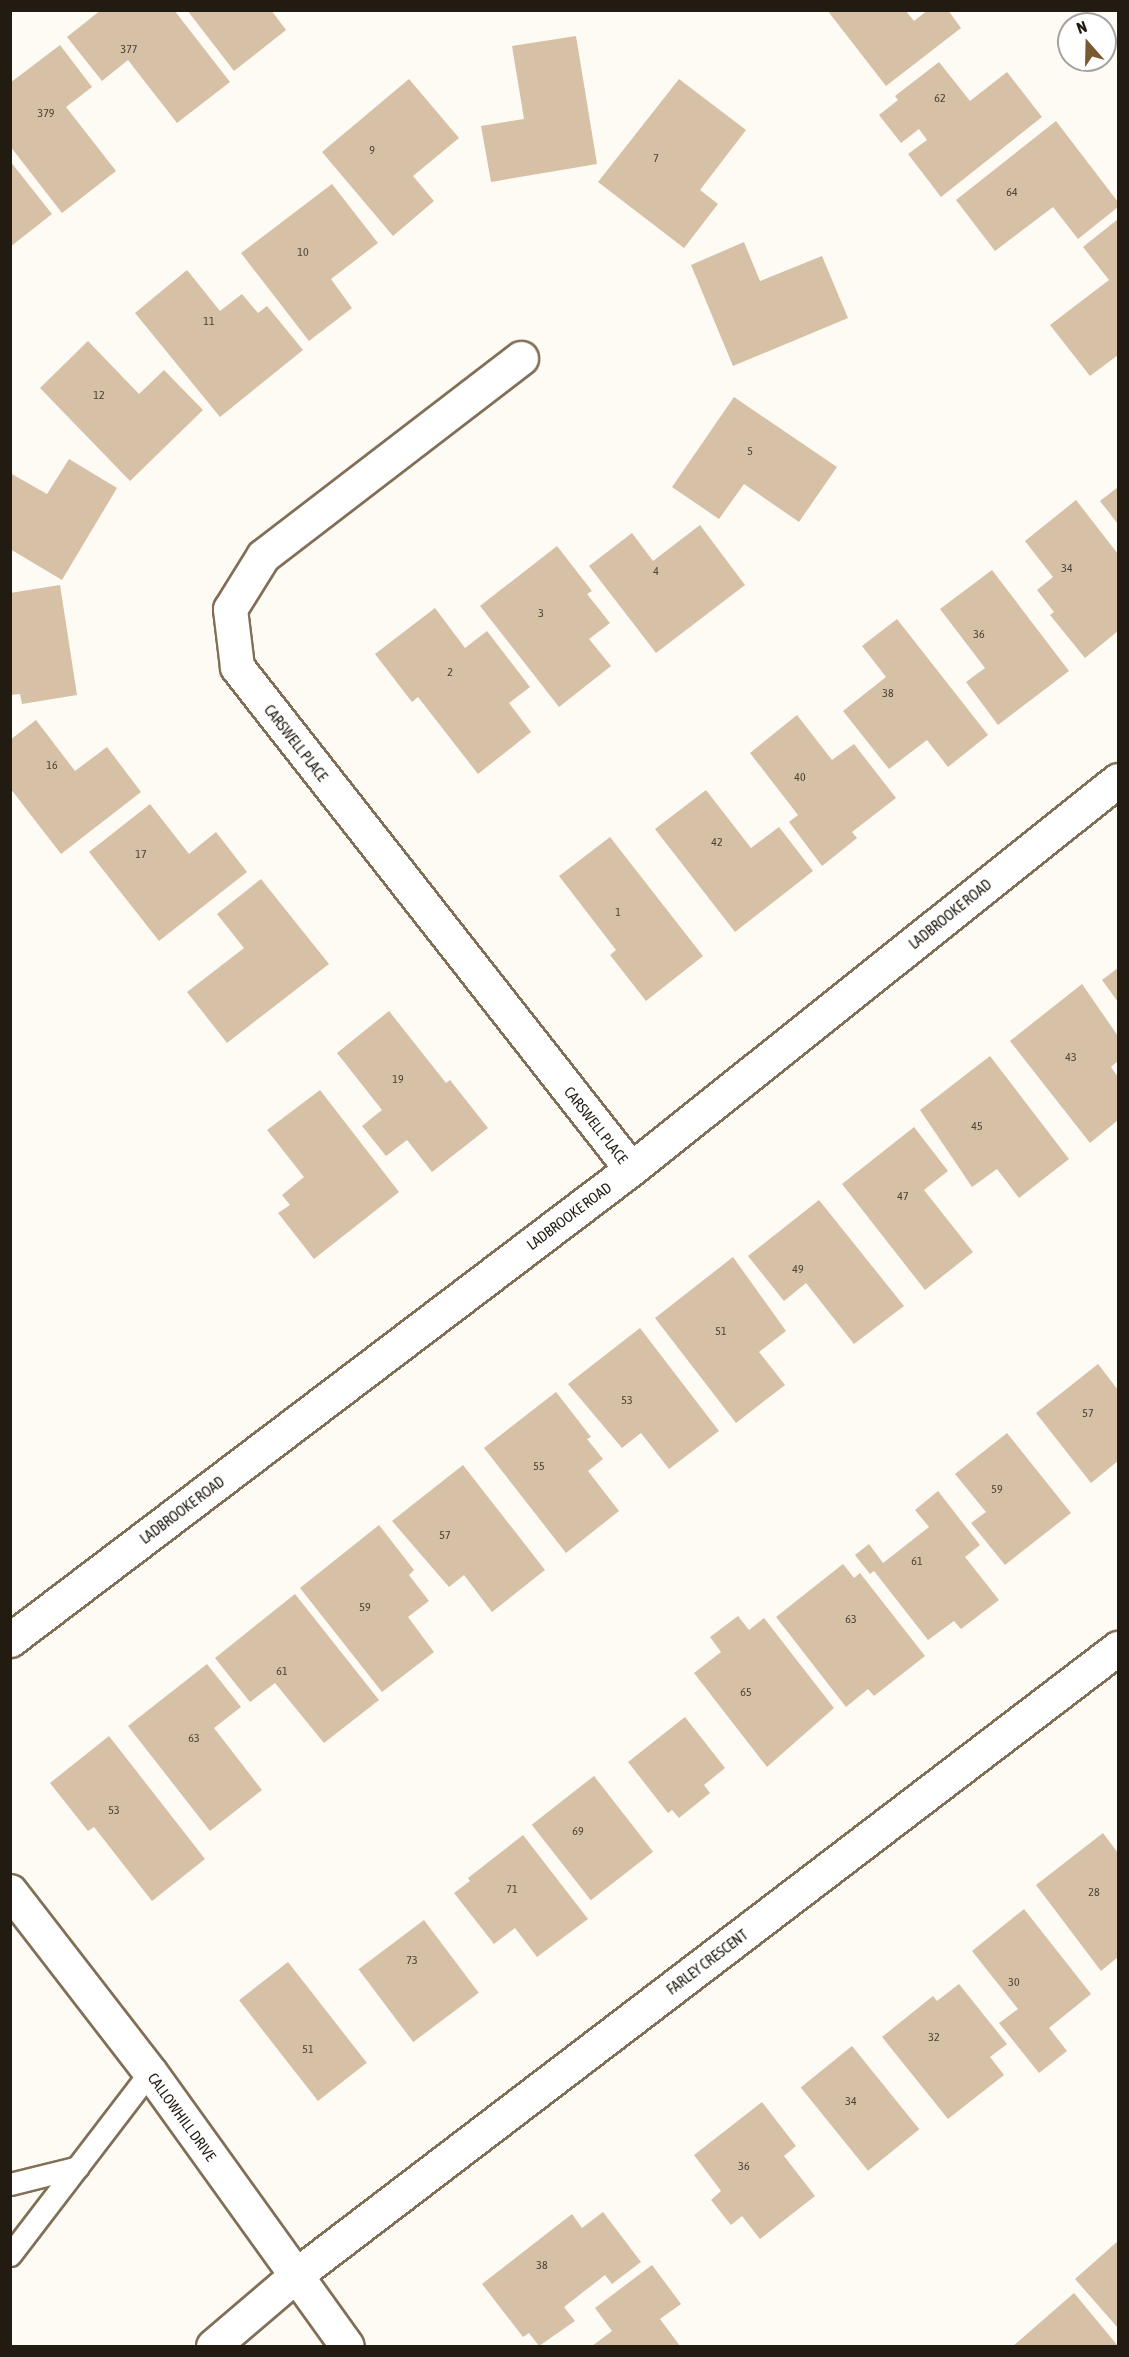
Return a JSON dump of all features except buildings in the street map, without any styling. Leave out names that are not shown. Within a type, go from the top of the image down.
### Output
[{"type":"street","name":"CARSWELL PLACE","points":[[520,358],[263,556],[230,609],[237,667],[631,1169]]},
{"type":"street","name":"LADBROOKE ROAD","points":[[10,1640],[631,1169],[1119,780]]},
{"type":"street","name":"FARLEY CRESCENT","points":[[213,2346],[296,2275],[1119,1648]]},
{"type":"street","name":"CALLOWHILL DRIVE","points":[[10,1891],[150,2073],[347,2346]]},
{"type":"lane","points":[[10,2254],[150,2073]]},
{"type":"lane","points":[[10,2184],[78,2167]]}]
